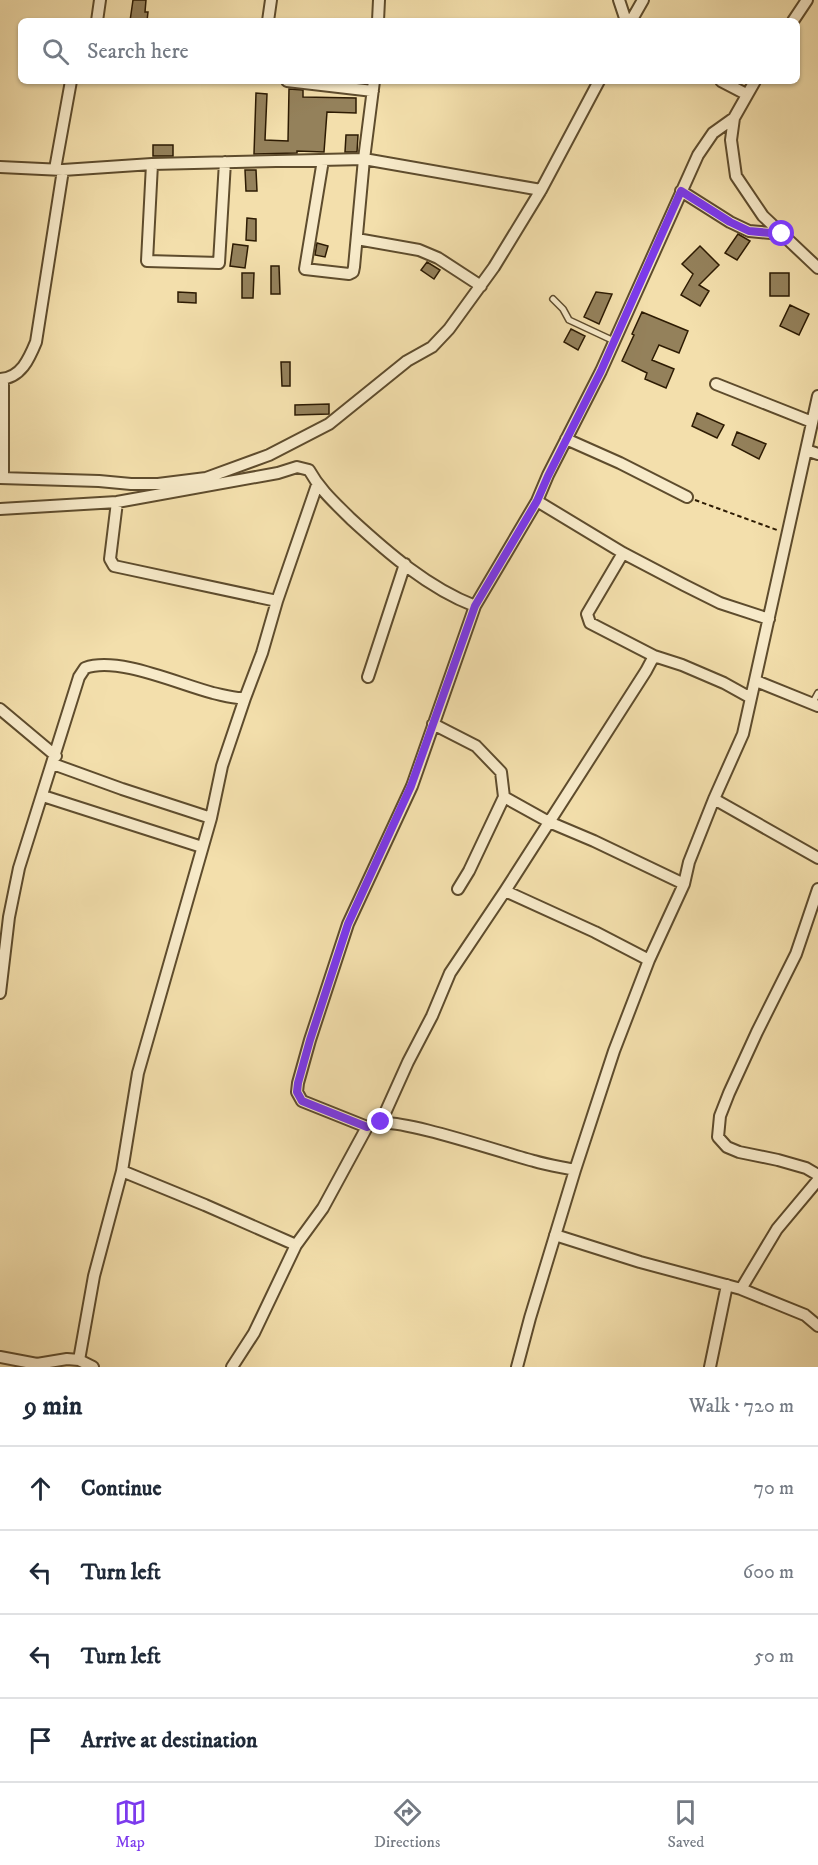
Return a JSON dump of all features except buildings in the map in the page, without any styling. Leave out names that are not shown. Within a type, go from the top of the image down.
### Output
[{"type":"street","points":[[97,18],[100,0]]},
{"type":"street","points":[[268,18],[271,0]]},
{"type":"street","points":[[378,18],[379,0]]},
{"type":"street","points":[[620,0],[625,18]]},
{"type":"street","points":[[633,18],[643,0]]},
{"type":"street","points":[[795,18],[807,0]]},
{"type":"street","points":[[71,84],[36,342],[28,362],[14,375],[2,380],[1,478],[158,484],[206,478],[269,454],[329,424],[407,361],[432,347],[449,329],[494,267],[541,190],[597,84]]},
{"type":"street","points":[[323,160],[305,269],[349,274],[353,272],[374,86],[339,84]]},
{"type":"street","points":[[727,84],[746,94]]},
{"type":"street","points":[[753,84],[734,118],[731,140],[736,176],[763,216],[818,268]]},
{"type":"street","points":[[575,1170],[536,1162],[409,1126],[381,1122],[367,1127],[302,1101],[297,1092],[298,1083],[348,924],[411,786],[475,606],[537,501],[614,341],[698,155],[713,133],[734,118]]},
{"type":"street","points":[[0,167],[59,170],[152,164],[364,159],[541,190]]},
{"type":"street","points":[[152,164],[147,261],[219,263],[225,162]]},
{"type":"street","points":[[681,191],[730,222],[749,231],[782,234]]},
{"type":"street","points":[[357,239],[419,250],[438,258],[481,286]]},
{"type":"street","points":[[716,384],[812,422]]},
{"type":"street","points":[[517,1367],[555,1235],[614,1051],[649,960],[684,884],[689,862],[714,799],[743,734],[818,396]]},
{"type":"street","points":[[566,439],[687,497]]},
{"type":"street","points":[[806,450],[818,454]]},
{"type":"street","points":[[0,509],[117,502],[278,473],[297,467],[309,470],[317,485],[376,542],[435,585],[475,606]]},
{"type":"street","points":[[79,1360],[94,1276],[122,1171],[138,1073],[211,818],[222,766],[317,485]]},
{"type":"street","points":[[537,501],[623,554],[720,603],[769,619]]},
{"type":"street","points":[[117,502],[110,559],[114,566],[277,601]]},
{"type":"street","points":[[623,554],[587,614],[590,623],[654,656],[724,683],[751,698]]},
{"type":"street","points":[[368,677],[405,564]]},
{"type":"street","points":[[381,1122],[450,973],[505,891],[654,656]]},
{"type":"street","points":[[0,993],[11,907],[19,868],[79,677],[85,668],[93,665],[119,665],[196,689],[245,698]]},
{"type":"street","points":[[756,681],[815,705]]},
{"type":"street","points":[[0,709],[54,760],[122,789],[211,818]]},
{"type":"street","points":[[433,724],[476,746],[501,772],[504,797],[458,889]]},
{"type":"street","points":[[43,796],[202,848]]},
{"type":"street","points":[[504,797],[549,822],[594,840],[684,884]]},
{"type":"street","points":[[714,799],[818,858]]},
{"type":"street","points":[[818,889],[795,954],[729,1093],[720,1116],[718,1137],[727,1147],[739,1152],[806,1168],[818,1175]]},
{"type":"street","points":[[505,891],[595,932],[649,960]]},
{"type":"street","points":[[232,1367],[254,1334],[296,1245],[323,1208],[367,1127]]},
{"type":"street","points":[[122,1171],[296,1245]]},
{"type":"street","points":[[741,1289],[777,1229],[818,1180]]},
{"type":"street","points":[[555,1235],[640,1262],[741,1289],[805,1315],[818,1326]]},
{"type":"street","points":[[710,1367],[727,1285]]},
{"type":"street","points":[[0,1357],[37,1364],[67,1359],[79,1360],[93,1367]]},
{"type":"lane","points":[[552,299],[563,309],[569,320],[614,341]]},
{"type":"lane","points":[[815,705],[818,693]]},
{"type":"path","points":[[687,497],[788,534]]},
{"type":"route","points":[[381,1122],[367,1127],[302,1101],[297,1092],[298,1083],[348,924],[411,786],[475,606],[537,501],[601,371],[681,191],[730,222],[749,231],[782,234]]}]
